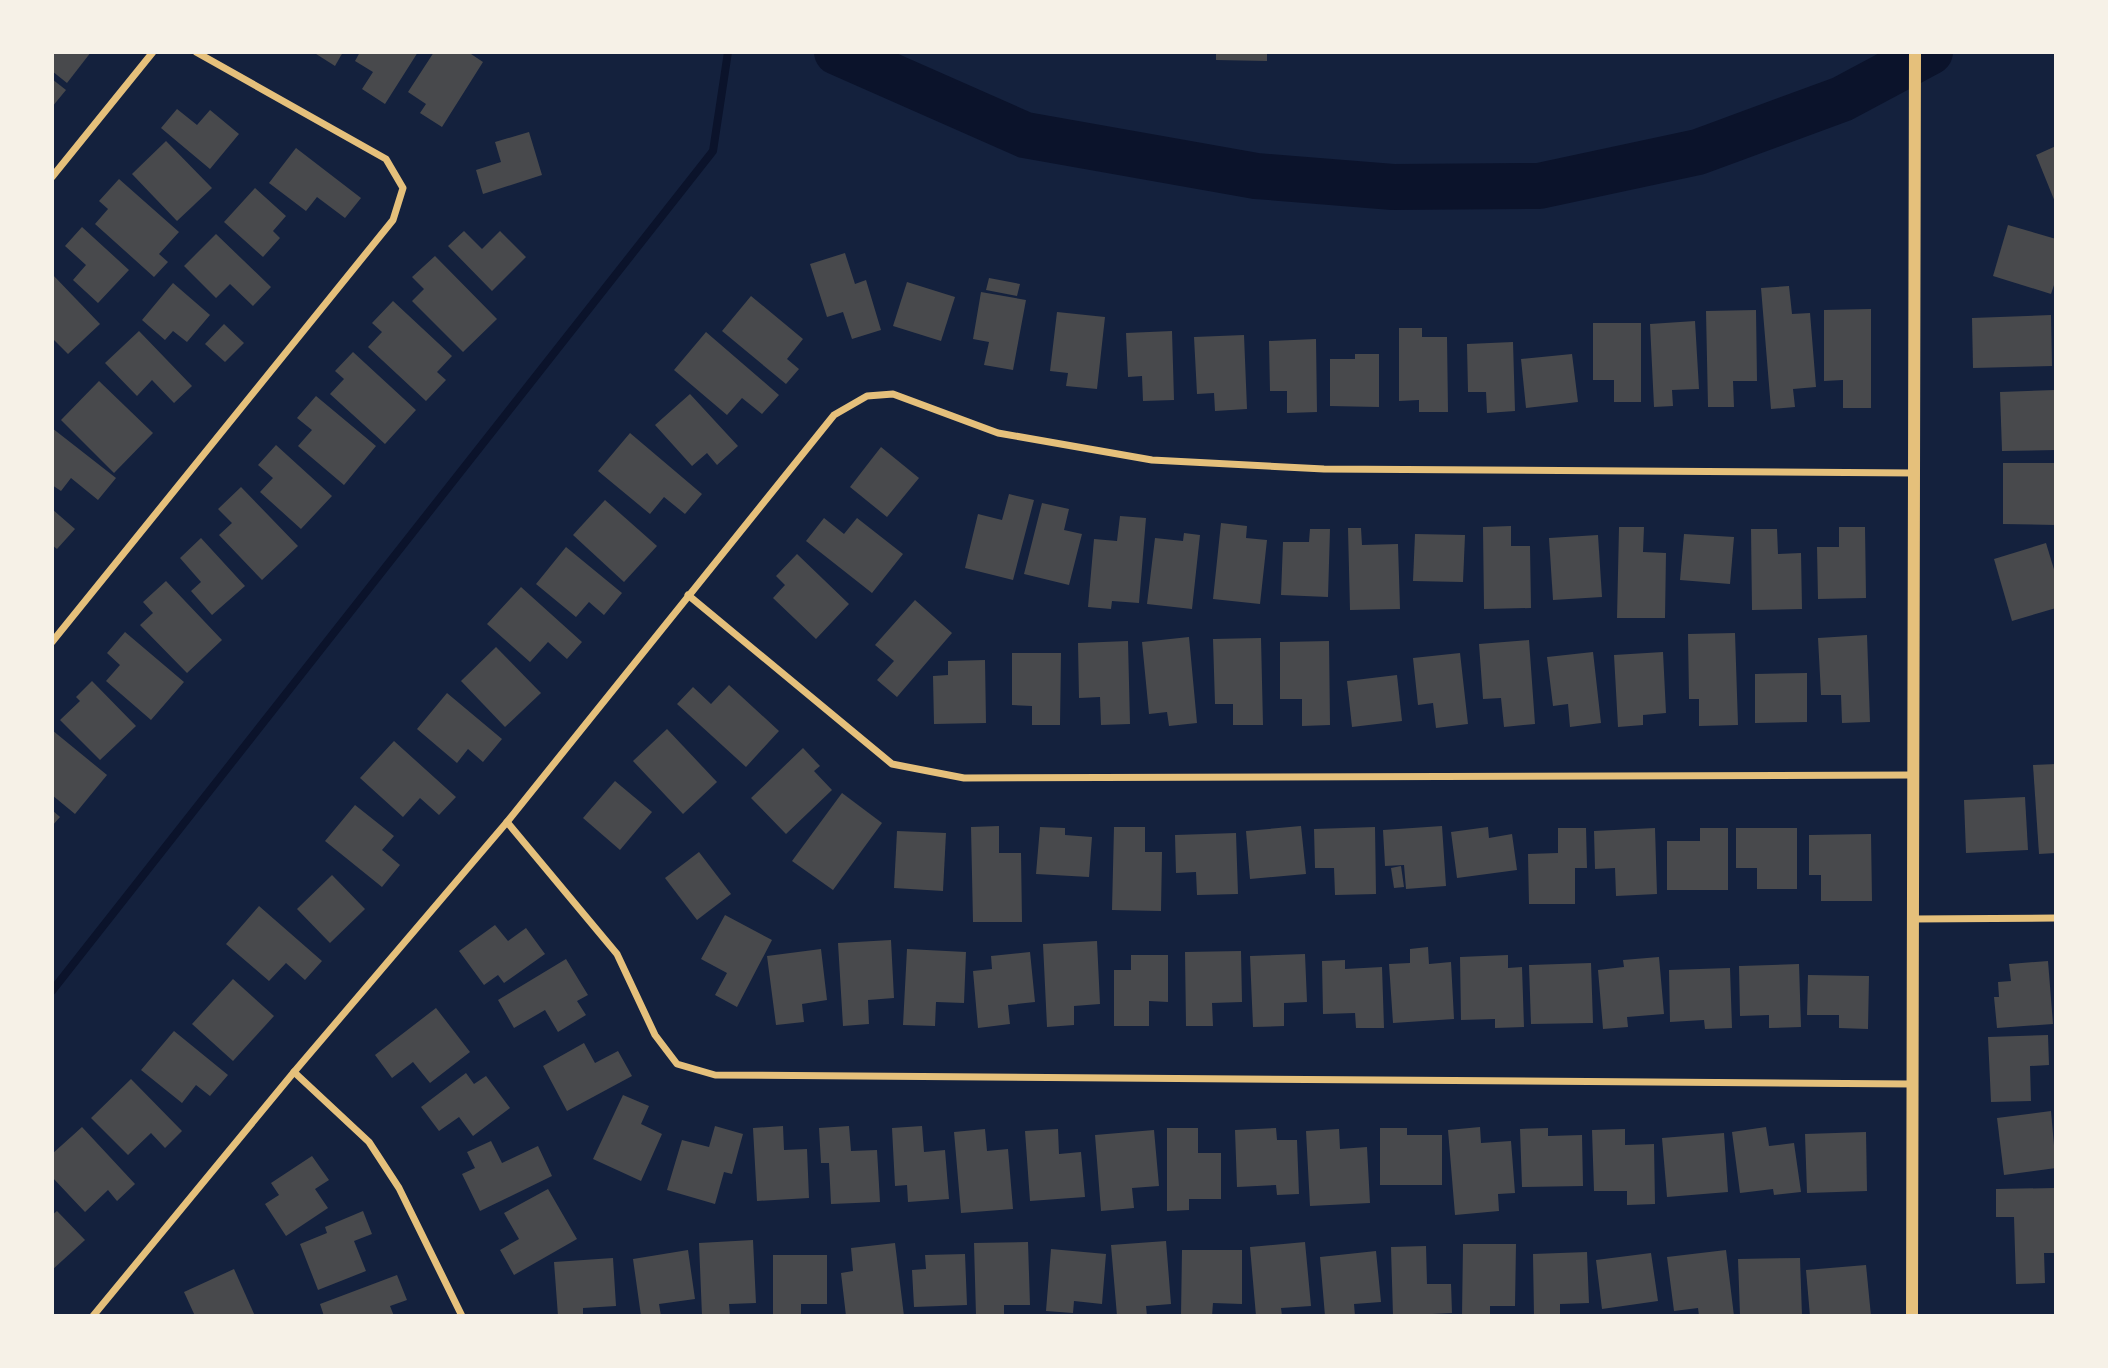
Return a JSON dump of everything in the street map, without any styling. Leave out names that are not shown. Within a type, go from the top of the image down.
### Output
[{"type":"street","points":[[52,177],[153,52]]},
{"type":"street","points":[[52,642],[393,220],[403,188],[386,159],[195,52]]},
{"type":"street","points":[[1912,1315],[1915,52]]},
{"type":"street","points":[[99,1314],[294,1072],[507,822],[834,415],[867,396],[893,394],[998,433],[1152,460],[1324,469],[1914,473]]},
{"type":"street","points":[[688,596],[892,764],[964,778],[1913,775]]},
{"type":"street","points":[[507,822],[617,954],[655,1035],[677,1064],[715,1075],[1912,1084]]},
{"type":"street","points":[[1913,919],[2056,918]]},
{"type":"street","points":[[294,1072],[369,1142],[399,1188],[462,1315]]},
{"type":"building","points":[[52,52],[91,52],[67,83],[52,71]]},
{"type":"building","points":[[313,52],[343,52],[335,66]]},
{"type":"building","points":[[360,52],[418,52],[385,104],[362,89],[373,72],[355,61]]},
{"type":"building","points":[[434,52],[468,52],[483,62],[442,127],[420,113],[426,104],[408,92]]},
{"type":"building","points":[[1216,52],[1267,52],[1267,61],[1216,60]]},
{"type":"building","points":[[52,79],[66,90],[52,107]]},
{"type":"building","points":[[177,109],[197,125],[210,110],[239,134],[210,169],[161,128]]},
{"type":"building","points":[[529,132],[542,175],[483,194],[476,170],[501,162],[495,142]]},
{"type":"building","points":[[166,141],[212,188],[177,221],[132,174]]},
{"type":"building","points":[[2056,146],[2056,202],[2055,202],[2036,155]]},
{"type":"building","points":[[296,148],[361,198],[345,218],[317,197],[306,211],[269,183]]},
{"type":"building","points":[[119,179],[179,232],[159,254],[168,262],[154,277],[95,224],[108,209],[99,201]]},
{"type":"building","points":[[255,188],[286,216],[273,231],[280,238],[263,257],[224,222]]},
{"type":"building","points":[[2008,225],[2056,239],[2056,279],[2051,294],[1993,276]]},
{"type":"building","points":[[82,227],[129,270],[98,303],[73,280],[86,265],[65,246]]},
{"type":"building","points":[[464,231],[482,249],[500,231],[526,257],[492,291],[448,246]]},
{"type":"building","points":[[216,234],[271,287],[253,306],[230,284],[216,298],[184,266]]},
{"type":"building","points":[[845,253],[855,284],[866,280],[881,330],[852,339],[843,312],[827,317],[810,264]]},
{"type":"building","points":[[435,256],[497,319],[463,352],[412,301],[424,289],[412,277]]},
{"type":"building","points":[[52,274],[100,324],[68,354],[52,338]]},
{"type":"building","points":[[989,278],[1020,284],[1017,296],[986,290]]},
{"type":"building","points":[[907,282],[955,297],[941,341],[893,326]]},
{"type":"building","points":[[173,283],[210,315],[187,342],[173,331],[165,340],[142,320]]},
{"type":"building","points":[[1789,286],[1792,314],[1810,313],[1816,387],[1793,389],[1795,407],[1771,409],[1761,288]]},
{"type":"building","points":[[981,292],[1026,300],[1013,370],[984,365],[989,342],[973,339]]},
{"type":"building","points":[[751,296],[803,339],[787,359],[799,369],[786,384],[722,331]]},
{"type":"building","points":[[393,301],[452,356],[437,372],[446,380],[426,401],[368,347],[382,332],[372,323]]},
{"type":"building","points":[[1871,309],[1871,408],[1843,408],[1843,380],[1824,381],[1824,310]]},
{"type":"building","points":[[1756,310],[1757,381],[1733,381],[1734,407],[1708,407],[1706,311]]},
{"type":"building","points":[[1057,312],[1105,317],[1097,389],[1066,386],[1068,373],[1050,371]]},
{"type":"building","points":[[2051,315],[2052,366],[1973,368],[1972,318]]},
{"type":"building","points":[[1695,321],[1699,389],[1672,390],[1673,406],[1654,407],[1650,324]]},
{"type":"building","points":[[1593,323],[1641,323],[1641,402],[1614,402],[1614,380],[1593,380]]},
{"type":"building","points":[[224,324],[244,343],[225,362],[205,344]]},
{"type":"building","points":[[1399,328],[1422,328],[1422,337],[1447,337],[1448,412],[1419,412],[1419,400],[1399,401]]},
{"type":"building","points":[[139,331],[192,386],[174,403],[152,380],[137,396],[105,363]]},
{"type":"building","points":[[1172,331],[1174,400],[1143,401],[1142,376],[1128,377],[1126,333]]},
{"type":"building","points":[[706,332],[779,395],[762,414],[742,398],[727,415],[674,370]]},
{"type":"building","points":[[1244,335],[1247,409],[1215,411],[1214,393],[1197,394],[1194,337]]},
{"type":"building","points":[[1316,339],[1317,412],[1287,413],[1287,391],[1270,391],[1269,341]]},
{"type":"building","points":[[1513,342],[1515,411],[1487,413],[1486,392],[1468,392],[1467,344]]},
{"type":"building","points":[[353,352],[416,410],[385,444],[330,394],[344,379],[335,371]]},
{"type":"building","points":[[1355,354],[1379,354],[1379,407],[1330,406],[1330,359],[1355,359]]},
{"type":"building","points":[[1572,354],[1578,402],[1526,408],[1521,359]]},
{"type":"building","points":[[99,381],[153,433],[114,473],[61,420]]},
{"type":"building","points":[[2055,390],[2056,450],[2002,451],[2000,392]]},
{"type":"building","points":[[690,394],[738,446],[717,465],[707,453],[692,466],[655,425]]},
{"type":"building","points":[[316,396],[376,446],[344,485],[298,446],[312,430],[297,418]]},
{"type":"building","points":[[52,428],[116,478],[98,500],[71,478],[61,491],[52,485]]},
{"type":"building","points":[[630,433],[702,494],[685,514],[664,497],[650,514],[598,471]]},
{"type":"building","points":[[276,445],[332,496],[301,529],[260,492],[273,478],[258,465]]},
{"type":"building","points":[[881,447],[919,478],[887,517],[850,487]]},
{"type":"building","points":[[2003,463],[2056,463],[2056,525],[2003,524]]},
{"type":"building","points":[[241,487],[298,546],[262,580],[219,535],[232,523],[218,509]]},
{"type":"building","points":[[1009,494],[1034,500],[1013,580],[965,568],[978,514],[1002,520]]},
{"type":"building","points":[[605,500],[657,546],[624,582],[573,535]]},
{"type":"building","points":[[1042,503],[1069,509],[1064,530],[1082,534],[1069,585],[1024,574]]},
{"type":"building","points":[[52,509],[75,529],[57,549],[52,545]]},
{"type":"building","points":[[1120,516],[1146,518],[1139,603],[1112,601],[1111,609],[1088,607],[1094,539],[1117,541]]},
{"type":"building","points":[[824,518],[844,534],[857,518],[903,554],[872,593],[806,541]]},
{"type":"building","points":[[1221,523],[1247,526],[1246,538],[1267,540],[1260,604],[1213,599]]},
{"type":"building","points":[[1511,526],[1511,546],[1530,546],[1531,608],[1484,609],[1483,527]]},
{"type":"building","points":[[1619,527],[1644,527],[1643,552],[1666,553],[1665,618],[1617,618]]},
{"type":"building","points":[[1839,527],[1865,527],[1866,598],[1818,599],[1817,547],[1839,547]]},
{"type":"building","points":[[1348,528],[1361,528],[1362,545],[1398,544],[1400,609],[1350,610]]},
{"type":"building","points":[[1310,529],[1330,529],[1328,597],[1281,595],[1283,542],[1309,542]]},
{"type":"building","points":[[1751,529],[1777,529],[1778,554],[1801,553],[1802,609],[1752,610]]},
{"type":"building","points":[[1184,533],[1200,535],[1192,609],[1147,604],[1155,538],[1183,541]]},
{"type":"building","points":[[1415,534],[1465,535],[1463,582],[1413,581]]},
{"type":"building","points":[[1684,534],[1734,537],[1730,584],[1680,580]]},
{"type":"building","points":[[1598,535],[1602,597],[1553,600],[1549,538]]},
{"type":"building","points":[[201,538],[245,586],[212,615],[191,591],[201,582],[180,558]]},
{"type":"building","points":[[2046,543],[2056,576],[2056,608],[2012,621],[1994,559]]},
{"type":"building","points":[[566,547],[622,593],[604,615],[589,602],[576,617],[536,584]]},
{"type":"building","points":[[797,554],[849,604],[816,639],[773,598],[785,585],[776,576]]},
{"type":"building","points":[[166,581],[222,640],[187,673],[140,625],[153,613],[143,602]]},
{"type":"building","points":[[521,587],[582,642],[567,659],[548,642],[530,662],[487,624]]},
{"type":"building","points":[[915,600],[952,633],[897,697],[877,680],[894,661],[875,645]]},
{"type":"building","points":[[125,632],[184,682],[151,720],[106,681],[120,665],[107,653]]},
{"type":"building","points":[[1735,633],[1738,725],[1699,726],[1699,699],[1689,699],[1688,634]]},
{"type":"building","points":[[1867,635],[1870,722],[1842,723],[1841,695],[1821,695],[1818,638]]},
{"type":"building","points":[[1189,637],[1197,723],[1169,726],[1167,712],[1149,714],[1142,642]]},
{"type":"building","points":[[1261,638],[1263,725],[1233,725],[1233,704],[1215,704],[1213,639]]},
{"type":"building","points":[[1529,640],[1535,724],[1504,727],[1501,698],[1483,699],[1479,644]]},
{"type":"building","points":[[1128,641],[1130,724],[1101,725],[1100,697],[1079,698],[1078,643]]},
{"type":"building","points":[[1329,641],[1330,725],[1302,726],[1302,699],[1280,699],[1280,642]]},
{"type":"building","points":[[496,647],[541,693],[505,727],[461,681]]},
{"type":"building","points":[[1593,652],[1601,723],[1570,727],[1568,704],[1553,706],[1547,657]]},
{"type":"building","points":[[1663,652],[1666,713],[1643,715],[1643,725],[1618,727],[1614,655]]},
{"type":"building","points":[[1012,653],[1061,653],[1060,725],[1032,725],[1032,706],[1012,705]]},
{"type":"building","points":[[1460,653],[1468,724],[1436,728],[1433,703],[1418,705],[1413,658]]},
{"type":"building","points":[[985,660],[986,723],[934,724],[933,676],[948,675],[948,661]]},
{"type":"building","points":[[1807,673],[1807,722],[1755,723],[1755,674]]},
{"type":"building","points":[[1397,675],[1402,721],[1352,727],[1347,681]]},
{"type":"building","points":[[92,681],[136,726],[100,760],[60,720],[80,701],[76,697]]},
{"type":"building","points":[[729,685],[779,731],[746,767],[677,704],[693,687],[711,704]]},
{"type":"building","points":[[447,693],[502,739],[483,762],[468,749],[457,763],[417,729]]},
{"type":"building","points":[[667,729],[717,782],[683,814],[633,761]]},
{"type":"building","points":[[52,730],[107,775],[75,814],[52,795]]},
{"type":"building","points":[[394,741],[456,797],[439,815],[420,798],[403,817],[360,778]]},
{"type":"building","points":[[803,748],[820,766],[814,771],[832,790],[786,834],[751,798]]},
{"type":"building","points":[[2056,764],[2056,853],[2039,854],[2033,765]]},
{"type":"building","points":[[615,781],[652,812],[620,850],[583,818]]},
{"type":"building","points":[[842,793],[882,823],[833,890],[792,861]]},
{"type":"building","points":[[2025,797],[2028,850],[1966,853],[1964,800]]},
{"type":"building","points":[[355,805],[394,836],[382,850],[400,865],[382,887],[325,841]]},
{"type":"building","points":[[52,810],[60,817],[52,826]]},
{"type":"building","points":[[999,826],[999,853],[1021,853],[1022,922],[973,922],[971,827]]},
{"type":"building","points":[[1301,826],[1306,874],[1250,879],[1246,831]]},
{"type":"building","points":[[1442,826],[1446,886],[1406,889],[1404,865],[1385,866],[1383,830]]},
{"type":"building","points":[[1040,827],[1065,828],[1065,835],[1092,837],[1089,877],[1036,874]]},
{"type":"building","points":[[1114,827],[1145,827],[1145,852],[1162,852],[1161,911],[1112,910]]},
{"type":"building","points":[[1375,827],[1376,894],[1335,895],[1334,868],[1315,868],[1314,829]]},
{"type":"building","points":[[1488,827],[1489,838],[1512,834],[1517,870],[1457,878],[1451,832]]},
{"type":"building","points":[[1558,828],[1586,828],[1587,868],[1575,868],[1575,904],[1529,904],[1528,854],[1558,853]]},
{"type":"building","points":[[1655,828],[1657,894],[1616,896],[1615,868],[1595,869],[1594,831]]},
{"type":"building","points":[[1700,828],[1728,828],[1728,890],[1667,890],[1667,841],[1700,841]]},
{"type":"building","points":[[1736,828],[1797,828],[1797,889],[1757,889],[1757,868],[1736,868]]},
{"type":"building","points":[[897,831],[946,833],[943,891],[894,888]]},
{"type":"building","points":[[1236,833],[1238,894],[1197,895],[1196,872],[1176,873],[1175,835]]},
{"type":"building","points":[[1871,834],[1872,901],[1821,901],[1821,875],[1809,875],[1809,835]]},
{"type":"building","points":[[699,852],[731,894],[697,920],[665,878]]},
{"type":"building","points":[[1401,866],[1404,887],[1394,888],[1391,868]]},
{"type":"building","points":[[332,875],[365,909],[330,943],[297,909]]},
{"type":"building","points":[[259,906],[322,961],[305,980],[286,963],[269,981],[226,944]]},
{"type":"building","points":[[725,915],[772,940],[737,1007],[715,995],[727,973],[701,959]]},
{"type":"building","points":[[495,925],[508,941],[526,928],[545,954],[504,983],[498,975],[484,985],[459,951]]},
{"type":"building","points":[[891,940],[894,998],[868,1000],[869,1024],[843,1026],[838,943]]},
{"type":"building","points":[[1097,941],[1100,1004],[1074,1006],[1074,1025],[1047,1027],[1043,944]]},
{"type":"building","points":[[1428,947],[1429,964],[1451,962],[1454,1019],[1393,1023],[1389,964],[1410,963],[1410,949]]},
{"type":"building","points":[[821,949],[827,1000],[802,1004],[804,1022],[776,1025],[767,956]]},
{"type":"building","points":[[907,949],[966,952],[964,1003],[936,1002],[935,1026],[903,1025]]},
{"type":"building","points":[[1241,951],[1242,1002],[1212,1003],[1213,1026],[1186,1026],[1185,952]]},
{"type":"building","points":[[1030,952],[1035,1002],[1008,1005],[1010,1024],[978,1028],[973,971],[992,969],[991,956]]},
{"type":"building","points":[[1305,954],[1307,1002],[1284,1003],[1284,1026],[1253,1027],[1250,956]]},
{"type":"building","points":[[1131,955],[1168,955],[1168,1002],[1149,1001],[1149,1026],[1114,1026],[1114,970],[1131,970]]},
{"type":"building","points":[[1508,955],[1508,968],[1522,967],[1524,1027],[1495,1028],[1495,1019],[1461,1020],[1460,957]]},
{"type":"building","points":[[1659,957],[1664,1014],[1627,1017],[1628,1027],[1603,1029],[1598,970],[1624,967],[1623,960]]},
{"type":"building","points":[[566,959],[588,995],[577,1001],[586,1015],[558,1032],[545,1010],[514,1028],[498,1000]]},
{"type":"building","points":[[1345,960],[1345,969],[1382,967],[1384,1028],[1356,1028],[1355,1013],[1323,1014],[1322,961]]},
{"type":"building","points":[[2048,961],[2053,1024],[1997,1028],[1994,997],[1999,997],[1998,982],[2011,981],[2009,964]]},
{"type":"building","points":[[1591,963],[1593,1023],[1531,1024],[1529,965]]},
{"type":"building","points":[[1799,964],[1801,1027],[1769,1028],[1769,1015],[1740,1016],[1739,966]]},
{"type":"building","points":[[1730,968],[1732,1028],[1705,1029],[1704,1020],[1670,1022],[1669,970]]},
{"type":"building","points":[[1808,975],[1869,976],[1868,1029],[1839,1028],[1839,1015],[1807,1015]]},
{"type":"building","points":[[233,979],[274,1016],[233,1061],[192,1024]]},
{"type":"building","points":[[436,1008],[470,1052],[430,1083],[413,1062],[392,1078],[375,1055]]},
{"type":"building","points":[[174,1031],[228,1075],[210,1096],[196,1085],[182,1103],[141,1070]]},
{"type":"building","points":[[2048,1035],[2049,1065],[2030,1066],[2031,1101],[1991,1102],[1988,1037]]},
{"type":"building","points":[[584,1043],[595,1063],[618,1051],[632,1076],[567,1111],[543,1066]]},
{"type":"building","points":[[466,1073],[474,1084],[486,1076],[510,1108],[473,1136],[459,1117],[439,1131],[421,1107]]},
{"type":"building","points":[[131,1079],[182,1131],[165,1148],[151,1133],[128,1155],[91,1118]]},
{"type":"building","points":[[623,1095],[649,1106],[641,1124],[662,1134],[641,1181],[593,1159]]},
{"type":"building","points":[[2051,1111],[2056,1168],[2004,1175],[1997,1118]]},
{"type":"building","points":[[715,1126],[743,1134],[732,1174],[724,1172],[715,1204],[667,1190],[682,1140],[709,1147]]},
{"type":"building","points":[[783,1126],[784,1150],[807,1149],[809,1198],[757,1201],[753,1128]]},
{"type":"building","points":[[849,1126],[851,1151],[877,1150],[880,1202],[831,1204],[829,1163],[821,1163],[819,1128]]},
{"type":"building","points":[[922,1126],[924,1152],[945,1150],[949,1199],[908,1202],[907,1185],[895,1186],[892,1128]]},
{"type":"building","points":[[82,1127],[135,1184],[117,1201],[108,1190],[85,1212],[52,1177],[52,1154]]},
{"type":"building","points":[[1480,1127],[1481,1143],[1511,1141],[1515,1193],[1498,1194],[1499,1211],[1455,1215],[1448,1130]]},
{"type":"building","points":[[1766,1127],[1769,1146],[1794,1143],[1801,1192],[1774,1195],[1773,1189],[1740,1193],[1732,1132]]},
{"type":"building","points":[[1167,1128],[1198,1128],[1198,1153],[1221,1153],[1221,1199],[1189,1199],[1189,1210],[1167,1211]]},
{"type":"building","points":[[1276,1128],[1277,1140],[1297,1140],[1299,1194],[1277,1195],[1276,1185],[1237,1187],[1235,1130]]},
{"type":"building","points":[[1380,1128],[1407,1128],[1407,1135],[1442,1135],[1442,1185],[1380,1185]]},
{"type":"building","points":[[1548,1128],[1548,1136],[1582,1135],[1583,1186],[1522,1187],[1520,1129]]},
{"type":"building","points":[[985,1129],[987,1151],[1008,1149],[1013,1209],[961,1213],[954,1132]]},
{"type":"building","points":[[1058,1129],[1059,1154],[1081,1152],[1085,1197],[1030,1201],[1025,1131]]},
{"type":"building","points":[[1339,1129],[1340,1149],[1367,1147],[1370,1203],[1310,1206],[1306,1131]]},
{"type":"building","points":[[1625,1129],[1625,1145],[1654,1144],[1655,1204],[1627,1205],[1627,1191],[1594,1191],[1592,1130]]},
{"type":"building","points":[[1154,1130],[1159,1186],[1132,1188],[1134,1208],[1101,1211],[1095,1135]]},
{"type":"building","points":[[1866,1132],[1867,1191],[1807,1193],[1805,1134]]},
{"type":"building","points":[[1724,1133],[1728,1192],[1667,1197],[1662,1138]]},
{"type":"building","points":[[491,1141],[502,1163],[538,1146],[552,1176],[480,1211],[462,1174],[475,1168],[467,1152]]},
{"type":"building","points":[[312,1156],[329,1180],[315,1189],[328,1208],[286,1236],[265,1204],[279,1195],[271,1183]]},
{"type":"building","points":[[2055,1188],[2056,1253],[2044,1253],[2045,1283],[2016,1284],[2014,1217],[1996,1217],[1996,1189]]},
{"type":"building","points":[[548,1189],[577,1239],[514,1275],[500,1250],[519,1239],[504,1213]]},
{"type":"building","points":[[57,1211],[85,1240],[52,1270],[52,1215]]},
{"type":"building","points":[[363,1211],[372,1234],[354,1241],[366,1271],[318,1290],[300,1244],[327,1233],[325,1227]]},
{"type":"building","points":[[753,1240],[756,1303],[729,1304],[730,1316],[702,1316],[699,1243]]},
{"type":"building","points":[[1166,1241],[1171,1304],[1146,1306],[1147,1316],[1117,1316],[1111,1245]]},
{"type":"building","points":[[1028,1242],[1030,1305],[1004,1305],[1004,1316],[976,1316],[974,1243]]},
{"type":"building","points":[[1305,1242],[1311,1306],[1281,1308],[1282,1316],[1256,1316],[1250,1247]]},
{"type":"building","points":[[895,1243],[904,1316],[846,1316],[841,1273],[853,1271],[851,1248]]},
{"type":"building","points":[[1463,1244],[1516,1244],[1515,1306],[1490,1306],[1490,1316],[1462,1316]]},
{"type":"building","points":[[1426,1246],[1427,1284],[1451,1284],[1452,1313],[1393,1316],[1391,1247]]},
{"type":"building","points":[[1051,1249],[1106,1254],[1102,1304],[1074,1301],[1073,1313],[1046,1311]]},
{"type":"building","points":[[688,1250],[695,1299],[659,1304],[661,1316],[641,1316],[633,1259]]},
{"type":"building","points":[[1182,1250],[1242,1250],[1242,1304],[1213,1303],[1212,1316],[1181,1316]]},
{"type":"building","points":[[1726,1250],[1734,1316],[1699,1316],[1698,1308],[1674,1311],[1667,1257]]},
{"type":"building","points":[[1376,1251],[1381,1302],[1354,1304],[1355,1316],[1325,1316],[1320,1257]]},
{"type":"building","points":[[1587,1252],[1589,1303],[1560,1304],[1560,1316],[1534,1316],[1533,1254]]},
{"type":"building","points":[[1651,1253],[1658,1301],[1602,1309],[1596,1260]]},
{"type":"building","points":[[965,1254],[967,1305],[914,1307],[912,1270],[926,1269],[925,1255]]},
{"type":"building","points":[[773,1255],[827,1255],[827,1304],[801,1304],[801,1316],[773,1316]]},
{"type":"building","points":[[613,1258],[616,1306],[583,1308],[583,1316],[558,1316],[554,1262]]},
{"type":"building","points":[[1800,1258],[1802,1316],[1740,1315],[1738,1259]]},
{"type":"building","points":[[1866,1265],[1871,1316],[1810,1316],[1806,1270]]},
{"type":"building","points":[[234,1269],[255,1316],[195,1316],[184,1292]]},
{"type":"building","points":[[397,1275],[407,1300],[390,1306],[394,1316],[324,1316],[320,1304]]},
{"type":"waterway","points":[[52,991],[713,151],[728,52]]},
{"type":"waterway","points":[[837,52],[1025,135],[1256,176],[1393,187],[1539,186],[1698,152],[1842,99],[1930,52]]}]
